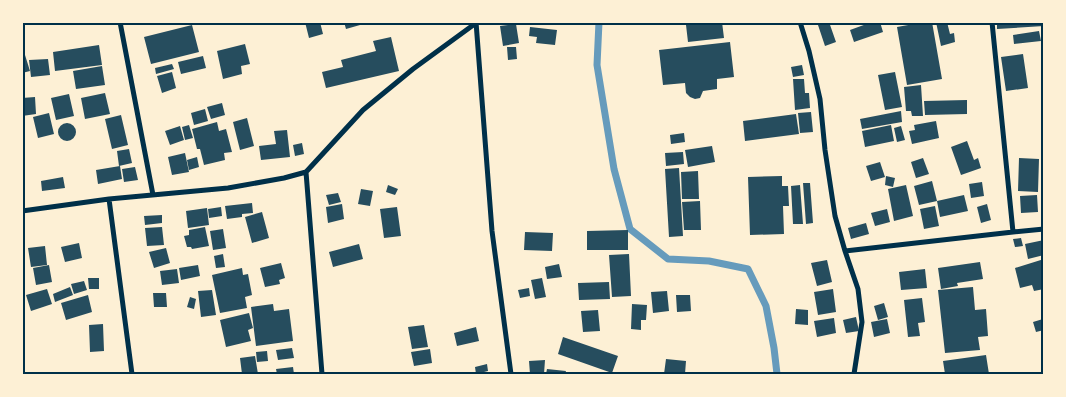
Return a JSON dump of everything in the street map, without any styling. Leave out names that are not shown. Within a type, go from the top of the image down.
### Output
[{"type":"street","points":[[120,22],[153,195]]},
{"type":"street","points":[[800,22],[820,99],[825,150],[835,216],[858,289],[862,322],[854,374]]},
{"type":"street","points":[[992,22],[1013,232]]},
{"type":"street","points":[[22,210],[109,199],[228,188],[306,172],[363,110],[413,69],[476,23]]},
{"type":"street","points":[[476,23],[492,231],[510,374]]},
{"type":"street","points":[[306,172],[322,374]]},
{"type":"street","points":[[109,199],[132,374]]},
{"type":"street","points":[[845,251],[1044,229]]},
{"type":"building","points":[[305,22],[320,22],[323,34],[309,38]]},
{"type":"building","points":[[344,22],[367,22],[367,23],[346,29]]},
{"type":"building","points":[[696,22],[722,22],[724,38],[688,42],[686,25],[696,24]]},
{"type":"building","points":[[817,22],[829,22],[836,42],[825,46]]},
{"type":"building","points":[[872,22],[880,22],[883,32],[854,42],[850,30]]},
{"type":"building","points":[[932,22],[942,79],[907,85],[897,27]]},
{"type":"building","points":[[936,22],[947,22],[950,34],[954,33],[955,42],[941,46]]},
{"type":"building","points":[[997,22],[1044,22],[1044,26],[997,29]]},
{"type":"building","points":[[516,24],[519,43],[503,46],[500,26]]},
{"type":"building","points":[[192,25],[199,52],[151,64],[144,37]]},
{"type":"building","points":[[530,27],[557,30],[555,45],[536,43],[537,37],[529,36]]},
{"type":"building","points":[[1039,31],[1041,41],[1014,44],[1013,35]]},
{"type":"building","points":[[391,37],[399,71],[326,88],[322,72],[343,67],[341,60],[376,51],[373,41]]},
{"type":"building","points":[[730,42],[734,77],[717,79],[717,89],[703,91],[700,98],[695,99],[686,93],[685,83],[663,85],[659,50]]},
{"type":"building","points":[[245,44],[250,64],[241,66],[242,74],[223,79],[217,51]]},
{"type":"building","points":[[99,45],[102,65],[55,71],[53,52]]},
{"type":"building","points":[[507,47],[516,47],[517,59],[508,60]]},
{"type":"building","points":[[1023,54],[1028,88],[1006,91],[1001,57]]},
{"type":"building","points":[[25,55],[30,71],[22,73],[22,56]]},
{"type":"building","points":[[203,56],[206,68],[181,74],[178,62]]},
{"type":"building","points":[[48,59],[50,75],[31,77],[29,60]]},
{"type":"building","points":[[172,64],[174,69],[156,74],[155,68]]},
{"type":"building","points":[[802,65],[804,75],[793,77],[791,67]]},
{"type":"building","points":[[102,66],[105,85],[76,89],[73,71]]},
{"type":"building","points":[[172,72],[176,88],[162,93],[157,76]]},
{"type":"building","points":[[895,72],[902,107],[885,110],[878,75]]},
{"type":"building","points":[[793,79],[804,79],[805,93],[809,93],[810,108],[795,110]]},
{"type":"building","points":[[921,85],[923,116],[912,116],[911,111],[906,111],[904,87]]},
{"type":"building","points":[[105,93],[110,114],[85,119],[81,98]]},
{"type":"building","points":[[69,94],[74,116],[56,120],[51,98]]},
{"type":"building","points":[[35,97],[36,114],[22,116],[22,98]]},
{"type":"building","points":[[967,100],[967,114],[925,115],[924,101]]},
{"type":"building","points":[[222,103],[225,115],[211,119],[207,107]]},
{"type":"building","points":[[205,109],[208,121],[194,125],[191,113]]},
{"type":"building","points":[[901,111],[902,122],[862,129],[860,119]]},
{"type":"building","points":[[811,112],[813,132],[800,133],[798,113]]},
{"type":"building","points":[[49,113],[54,134],[38,138],[33,117]]},
{"type":"building","points":[[796,114],[799,134],[745,141],[743,121]]},
{"type":"building","points":[[121,115],[128,145],[112,149],[105,119]]},
{"type":"building","points":[[247,118],[254,146],[240,150],[233,122]]},
{"type":"building","points":[[936,121],[939,138],[912,144],[909,131],[915,130],[914,125]]},
{"type":"building","points":[[217,122],[219,131],[226,129],[232,152],[224,153],[225,160],[204,165],[200,149],[197,149],[192,129]]},
{"type":"building","points":[[67,123],[73,126],[76,132],[73,138],[67,141],[61,138],[58,132],[61,126]]},
{"type":"building","points":[[189,125],[193,138],[185,140],[182,127]]},
{"type":"building","points":[[891,125],[894,141],[865,147],[862,131]]},
{"type":"building","points":[[180,126],[184,140],[170,145],[165,131]]},
{"type":"building","points":[[901,126],[905,140],[897,142],[894,128]]},
{"type":"building","points":[[287,130],[290,157],[261,160],[259,146],[276,144],[274,131]]},
{"type":"building","points":[[684,133],[685,142],[671,144],[670,135]]},
{"type":"building","points":[[967,141],[974,160],[978,158],[981,168],[961,175],[951,147]]},
{"type":"building","points":[[302,143],[304,154],[295,156],[293,145]]},
{"type":"building","points":[[712,146],[715,162],[688,167],[685,150]]},
{"type":"building","points":[[129,149],[132,163],[119,166],[117,151]]},
{"type":"building","points":[[683,152],[684,164],[666,166],[665,153]]},
{"type":"building","points":[[185,153],[189,172],[172,175],[168,157]]},
{"type":"building","points":[[197,157],[199,167],[189,170],[187,160]]},
{"type":"building","points":[[923,158],[929,174],[916,178],[911,162]]},
{"type":"building","points":[[1019,158],[1039,159],[1038,192],[1018,191]]},
{"type":"building","points":[[880,162],[885,177],[871,181],[866,166]]},
{"type":"building","points":[[120,166],[122,179],[98,184],[96,170]]},
{"type":"building","points":[[135,167],[138,180],[124,182],[122,169]]},
{"type":"building","points":[[679,168],[683,236],[669,237],[665,169]]},
{"type":"building","points":[[698,171],[699,199],[682,199],[681,172]]},
{"type":"building","points":[[782,176],[782,186],[788,186],[789,206],[783,206],[784,234],[750,235],[748,177]]},
{"type":"building","points":[[886,176],[895,178],[893,187],[885,185]]},
{"type":"building","points":[[63,177],[65,188],[42,191],[41,181]]},
{"type":"building","points":[[932,181],[937,201],[919,205],[914,186]]},
{"type":"building","points":[[982,182],[984,196],[971,198],[969,184]]},
{"type":"building","points":[[803,183],[810,183],[813,223],[806,224]]},
{"type":"building","points":[[388,185],[398,189],[395,195],[386,192]]},
{"type":"building","points":[[800,185],[803,224],[793,224],[791,186]]},
{"type":"building","points":[[906,185],[913,216],[894,221],[888,189]]},
{"type":"building","points":[[361,189],[373,191],[370,206],[358,204]]},
{"type":"building","points":[[338,193],[341,202],[329,205],[326,195]]},
{"type":"building","points":[[964,195],[968,211],[940,217],[937,201]]},
{"type":"building","points":[[1037,195],[1038,212],[1021,213],[1020,196]]},
{"type":"building","points":[[700,201],[701,230],[684,230],[682,202]]},
{"type":"building","points":[[252,203],[253,213],[227,219],[225,206]]},
{"type":"building","points":[[342,204],[344,219],[328,223],[326,207]]},
{"type":"building","points":[[987,204],[991,220],[981,223],[977,207]]},
{"type":"building","points":[[935,206],[939,226],[924,229],[920,209]]},
{"type":"building","points":[[221,207],[222,216],[209,218],[208,209]]},
{"type":"building","points":[[397,207],[401,236],[384,238],[380,209]]},
{"type":"building","points":[[207,208],[209,225],[188,228],[186,211]]},
{"type":"building","points":[[887,209],[890,222],[875,226],[871,213]]},
{"type":"building","points":[[262,212],[269,238],[252,243],[245,217]]},
{"type":"building","points":[[162,215],[162,223],[145,225],[144,216]]},
{"type":"building","points":[[866,223],[869,234],[851,239],[848,228]]},
{"type":"building","points":[[162,227],[164,245],[147,246],[145,228]]},
{"type":"building","points":[[205,227],[209,246],[192,249],[187,247],[184,236],[189,235],[189,230]]},
{"type":"building","points":[[223,229],[226,248],[213,250],[210,231]]},
{"type":"building","points":[[628,230],[628,250],[587,250],[587,231]]},
{"type":"building","points":[[525,232],[553,233],[552,251],[524,250]]},
{"type":"building","points":[[1021,238],[1023,246],[1015,247],[1013,239]]},
{"type":"building","points":[[1044,240],[1044,255],[1028,259],[1025,244]]},
{"type":"building","points":[[79,243],[82,258],[65,262],[61,247]]},
{"type":"building","points":[[359,244],[363,259],[333,267],[329,252]]},
{"type":"building","points":[[45,246],[47,265],[31,267],[28,248]]},
{"type":"building","points":[[166,248],[170,263],[154,268],[149,252]]},
{"type":"building","points":[[223,254],[225,267],[216,268],[214,256]]},
{"type":"building","points":[[629,254],[631,296],[612,297],[609,255]]},
{"type":"building","points":[[1044,259],[1044,289],[1034,291],[1032,285],[1020,288],[1015,268]]},
{"type":"building","points":[[827,260],[832,282],[817,286],[811,263]]},
{"type":"building","points":[[980,262],[983,279],[957,283],[958,286],[941,289],[938,268]]},
{"type":"building","points":[[281,263],[285,278],[279,280],[280,284],[265,287],[260,268]]},
{"type":"building","points":[[559,264],[562,277],[547,279],[545,267]]},
{"type":"building","points":[[49,265],[52,282],[36,285],[33,268]]},
{"type":"building","points":[[198,265],[200,276],[181,280],[179,268]]},
{"type":"building","points":[[242,268],[243,275],[248,274],[252,295],[245,297],[247,308],[220,313],[212,275]]},
{"type":"building","points":[[177,269],[179,283],[162,285],[160,271]]},
{"type":"building","points":[[925,269],[927,288],[901,290],[899,272]]},
{"type":"building","points":[[88,278],[99,278],[99,289],[89,289]]},
{"type":"building","points":[[542,278],[546,297],[535,299],[531,280]]},
{"type":"building","points":[[84,281],[87,290],[74,294],[71,284]]},
{"type":"building","points":[[609,282],[610,299],[579,300],[578,283]]},
{"type":"building","points":[[70,287],[73,295],[55,302],[53,294]]},
{"type":"building","points":[[973,287],[975,310],[986,309],[988,336],[978,337],[980,350],[945,353],[938,290]]},
{"type":"building","points":[[529,288],[530,296],[520,298],[518,290]]},
{"type":"building","points":[[47,289],[52,304],[31,311],[26,295]]},
{"type":"building","points":[[833,289],[836,312],[818,315],[814,292]]},
{"type":"building","points":[[212,290],[216,315],[201,317],[198,291]]},
{"type":"building","points":[[667,291],[669,311],[653,313],[651,292]]},
{"type":"building","points":[[153,293],[166,293],[167,307],[154,307]]},
{"type":"building","points":[[88,295],[92,312],[66,320],[61,303]]},
{"type":"building","points":[[676,295],[690,295],[691,311],[677,312]]},
{"type":"building","points":[[190,297],[196,299],[194,309],[187,307]]},
{"type":"building","points":[[922,298],[925,322],[918,323],[920,336],[908,337],[904,300]]},
{"type":"building","points":[[884,303],[888,317],[878,320],[874,306]]},
{"type":"building","points":[[273,304],[274,311],[289,309],[293,341],[256,346],[251,307]]},
{"type":"building","points":[[632,304],[647,305],[646,320],[641,320],[641,330],[631,329]]},
{"type":"building","points":[[796,309],[808,310],[808,325],[795,324]]},
{"type":"building","points":[[598,310],[600,331],[583,332],[581,311]]},
{"type":"building","points":[[249,313],[253,328],[248,330],[251,341],[226,347],[220,320]]},
{"type":"building","points":[[856,317],[859,331],[846,333],[843,320]]},
{"type":"building","points":[[834,318],[836,333],[817,337],[814,321]]},
{"type":"building","points":[[887,319],[890,333],[874,337],[871,322]]},
{"type":"building","points":[[1043,319],[1044,330],[1036,332],[1033,322]]},
{"type":"building","points":[[103,324],[104,351],[90,352],[89,325]]},
{"type":"building","points":[[424,325],[428,347],[412,349],[408,327]]},
{"type":"building","points":[[476,327],[479,341],[457,346],[454,333]]},
{"type":"building","points":[[563,337],[618,356],[612,373],[558,354]]},
{"type":"building","points":[[292,348],[294,358],[278,360],[276,350]]},
{"type":"building","points":[[430,349],[432,363],[414,366],[411,352]]},
{"type":"building","points":[[267,351],[268,361],[257,362],[256,352]]},
{"type":"building","points":[[986,355],[989,374],[945,374],[943,361]]},
{"type":"building","points":[[255,356],[258,374],[242,374],[240,358]]},
{"type":"building","points":[[666,359],[686,361],[685,374],[664,374]]},
{"type":"building","points":[[545,360],[544,374],[530,374],[529,361]]},
{"type":"building","points":[[487,364],[488,371],[476,374],[475,367]]},
{"type":"building","points":[[293,367],[294,374],[277,374],[276,369]]},
{"type":"building","points":[[547,369],[566,371],[565,374],[546,374]]},
{"type":"waterway","points":[[599,22],[597,65],[614,169],[630,229],[668,259],[709,261],[748,269],[766,306],[777,374]]}]
